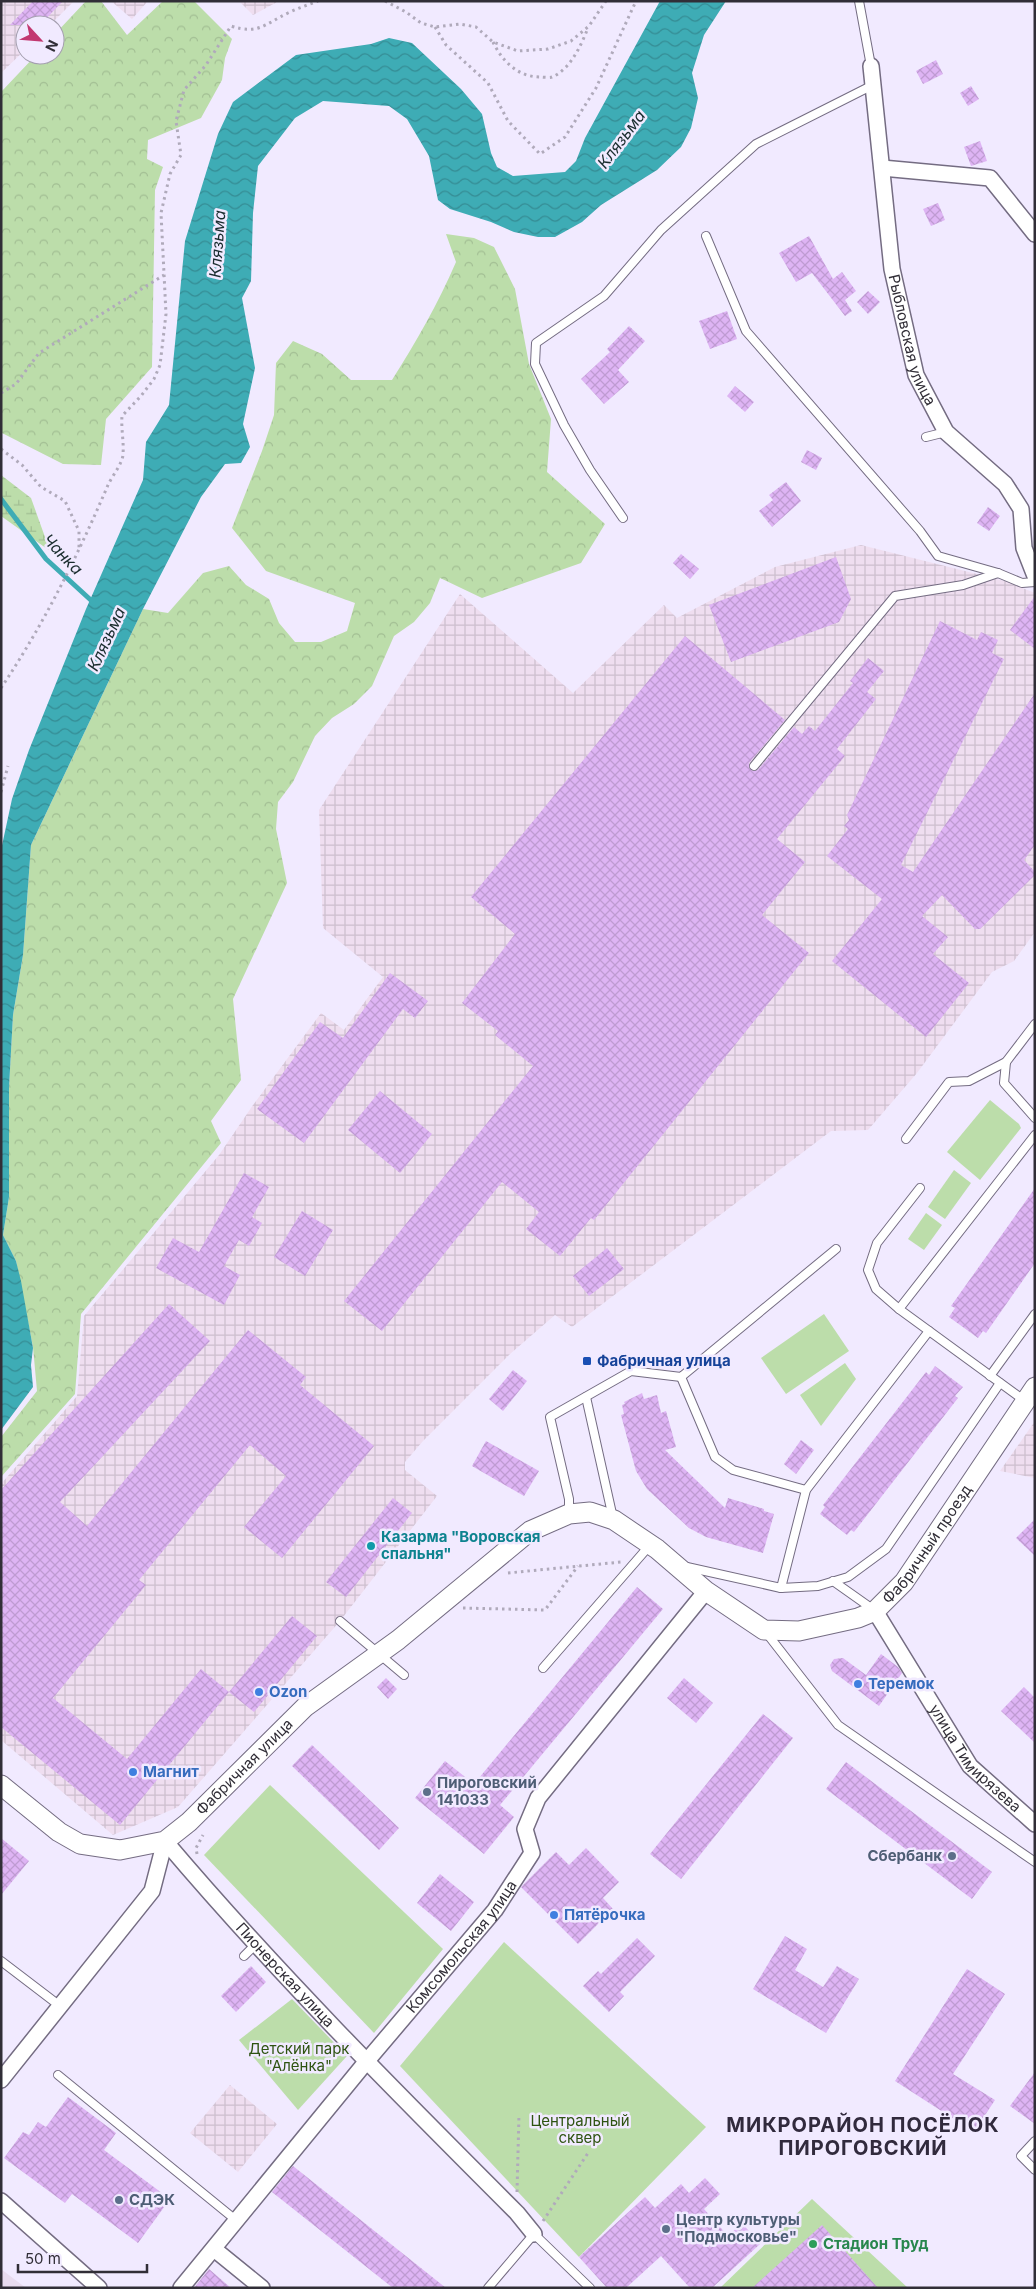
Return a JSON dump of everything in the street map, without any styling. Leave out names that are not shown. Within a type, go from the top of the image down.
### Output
[{"type":"street","name":"Рыбловская улица","points":[[870,66],[892,268],[916,375],[946,432],[1005,484],[1021,509],[1024,548],[1035,576]]},
{"type":"street","points":[[882,168],[990,178],[1035,234]]},
{"type":"street","name":"Фабричный проезд","points":[[764,1630],[799,1631],[858,1618],[875,1610],[904,1582],[1030,1394]]},
{"type":"street","points":[[569,1514],[590,1512],[614,1520],[650,1544],[706,1591],[764,1630]]},
{"type":"street","name":"Фабричная улица","points":[[1,1785],[59,1832],[80,1844],[120,1850],[165,1841],[189,1822],[305,1707],[398,1640],[530,1532],[569,1514]]},
{"type":"street","name":"Комсомольская улица","points":[[181,2288],[366,2062],[495,1910],[532,1853],[525,1829],[538,1798],[706,1591]]},
{"type":"street","name":"улица Тимирязева","points":[[875,1610],[970,1766],[1035,1824]]},
{"type":"street","points":[[1,2080],[152,1890],[165,1841]]},
{"type":"street","name":"Пионерская улица","points":[[165,1841],[218,1903],[366,2062],[517,2212],[534,2234]]},
{"type":"street","points":[[1,2201],[99,2288]]},
{"type":"street","points":[[214,2249],[262,2288]]},
{"type":"lane","points":[[859,1],[870,66]]},
{"type":"lane","points":[[623,518],[590,470],[564,425],[535,364],[536,342],[604,296],[661,230],[756,144],[873,86]]},
{"type":"lane","points":[[706,236],[746,330],[920,531],[938,556],[998,573],[1022,583],[1035,582]]},
{"type":"lane","points":[[926,437],[946,432]]},
{"type":"lane","points":[[754,766],[895,596],[963,585],[998,573]]},
{"type":"lane","points":[[906,1139],[950,1082],[969,1081],[1006,1062],[1035,1024]]},
{"type":"lane","points":[[1006,1062],[1004,1083],[1035,1118]]},
{"type":"lane","points":[[898,1309],[1035,1135]]},
{"type":"lane","points":[[920,1188],[877,1243],[868,1270],[876,1289],[898,1309],[1000,1383],[1030,1394]]},
{"type":"lane","points":[[569,1514],[569,1499],[550,1417],[630,1371],[680,1377],[836,1248]]},
{"type":"lane","points":[[990,1376],[1035,1314]]},
{"type":"lane","points":[[781,1588],[806,1490],[929,1331]]},
{"type":"lane","points":[[680,1377],[715,1457],[733,1470],[806,1490]]},
{"type":"lane","points":[[675,1564],[781,1588],[818,1586],[848,1577],[886,1549],[1000,1383]]},
{"type":"lane","points":[[586,1397],[614,1520]]},
{"type":"lane","points":[[543,1668],[650,1544]]},
{"type":"lane","points":[[832,1581],[875,1610]]},
{"type":"lane","points":[[340,1621],[404,1675]]},
{"type":"lane","points":[[764,1630],[838,1725],[1035,1862]]},
{"type":"lane","points":[[244,1956],[256,1944]]},
{"type":"lane","points":[[1,1961],[60,2006]]},
{"type":"lane","points":[[58,2075],[237,2221]]},
{"type":"lane","points":[[1035,2141],[1021,2156],[1035,2170]]},
{"type":"lane","points":[[488,2288],[534,2234],[590,2288]]},
{"type":"path","points":[[1,688],[57,594],[79,552],[123,456],[120,433],[122,416],[154,379],[160,365],[166,314],[161,213],[170,174],[181,155],[176,121],[184,90],[206,65],[231,26],[244,30],[261,28],[288,13],[318,1]]},
{"type":"path","points":[[385,1],[422,23],[434,27],[460,24],[476,27],[493,42],[518,51],[548,49],[571,41],[589,26]]},
{"type":"path","points":[[493,42],[499,54],[514,70],[532,77],[551,77],[566,66],[580,48],[589,26],[606,1]]},
{"type":"path","points":[[434,27],[446,44],[488,83],[508,121],[540,154],[565,137],[596,88],[636,1]]},
{"type":"path","points":[[1,393],[16,384],[39,353],[164,275]]},
{"type":"path","points":[[1,449],[22,465],[41,487],[65,501],[79,531],[79,552]]},
{"type":"path","points":[[1,792],[8,766]]},
{"type":"path","points":[[506,1573],[638,1560]]},
{"type":"path","points":[[462,1608],[545,1610],[578,1566]]},
{"type":"path","points":[[197,1856],[196,1848],[203,1834],[210,1828]]},
{"type":"path","points":[[517,2212],[519,2114]]},
{"type":"path","points":[[534,2234],[588,2153]]},
{"type":"shaded area","points":[[1,1],[74,1],[60,15],[15,15],[15,60],[1,73]]},
{"type":"shaded area","points":[[111,1],[148,1],[132,19]]},
{"type":"shaded area","points":[[239,1],[279,1],[253,15]]},
{"type":"shaded area","points":[[861,545],[1005,581],[1035,593],[1035,932],[1014,961],[992,972],[917,1073],[868,1130],[831,1131],[572,1327],[555,1315],[510,1354],[423,1441],[405,1462],[405,1470],[437,1496],[340,1621],[178,1807],[113,1835],[1,1740],[1,1484],[77,1396],[84,1316],[219,1155],[253,1105],[321,1013],[344,1030],[383,977],[323,928],[319,810],[460,594],[573,693],[664,605],[677,618],[775,567]]},
{"type":"shaded area","points":[[1035,1421],[1035,1478],[1000,1471]]},
{"type":"shaded area","points":[[230,2085],[277,2124],[238,2172],[190,2133]]},
{"type":"shaded area","points":[[1,2269],[26,2288],[1,2288]]},
{"type":"green space","points":[[86,1],[101,1],[127,35],[163,1],[194,1],[232,39],[225,58],[222,80],[201,118],[148,140],[147,159],[163,167],[155,190],[152,367],[106,419],[101,465],[63,464],[2,433],[1,430],[1,92],[27,65],[65,65],[65,23]]},
{"type":"green space","points":[[446,234],[474,238],[494,247],[515,289],[529,364],[551,419],[547,472],[605,524],[581,563],[482,598],[438,577],[440,578],[430,603],[414,622],[394,636],[372,686],[354,704],[332,718],[315,736],[293,782],[278,802],[276,829],[287,883],[233,999],[241,1080],[211,1121],[221,1143],[81,1314],[75,1394],[1,1477],[1,1437],[37,1391],[33,1347],[16,1261],[3,1235],[9,1197],[9,1088],[13,1015],[23,955],[31,845],[143,609],[168,613],[203,573],[229,566],[246,585],[269,599],[279,623],[295,642],[321,642],[347,631],[355,603],[266,571],[232,528],[274,415],[276,363],[293,341],[322,354],[351,380],[392,380],[442,293],[456,262]]},
{"type":"green space","points":[[1,475],[31,498],[50,551],[1,516]]},
{"type":"green space","points":[[990,1100],[1019,1124],[1021,1128],[980,1180],[947,1152]]},
{"type":"green space","points":[[954,1170],[971,1183],[945,1219],[928,1207]]},
{"type":"green space","points":[[926,1213],[942,1225],[924,1250],[908,1239]]},
{"type":"green space","points":[[824,1314],[849,1351],[786,1394],[761,1358]]},
{"type":"green space","points":[[845,1363],[856,1379],[821,1426],[800,1395]]},
{"type":"green space","points":[[270,1785],[443,1949],[374,2033],[204,1855]]},
{"type":"green space","name":"Центральный сквер","points":[[504,1942],[706,2127],[579,2257],[400,2066]]},
{"type":"green space","name":"Детский парк \"Алёнка\"","points":[[292,1999],[347,2056],[298,2110],[239,2040]]},
{"type":"green space","name":"Стадион Труд","points":[[812,2199],[908,2288],[720,2288]]},
{"type":"water","name":"Клязьма","points":[[660,1],[726,1],[704,35],[692,73],[698,98],[691,128],[681,147],[657,170],[601,205],[582,222],[555,237],[538,237],[514,232],[491,222],[450,209],[438,200],[429,156],[407,119],[389,106],[323,101],[295,118],[258,166],[253,213],[251,281],[242,298],[255,368],[243,424],[250,447],[241,463],[225,464],[201,497],[143,609],[31,845],[23,955],[13,1015],[9,1088],[9,1197],[3,1235],[16,1261],[21,1281],[33,1348],[31,1365],[33,1387],[1,1430],[1,850],[12,799],[29,750],[86,609],[143,480],[146,442],[169,405],[185,241],[218,134],[233,102],[296,55],[371,44],[389,38],[412,43],[461,89],[482,114],[491,153],[497,167],[513,176],[565,172],[576,161],[585,138]]},
{"type":"building","points":[[33,1],[63,1],[50,15],[20,15]]},
{"type":"building","points":[[936,60],[943,74],[923,84],[916,71]]},
{"type":"building","points":[[971,86],[979,99],[968,106],[960,93]]},
{"type":"building","points":[[980,141],[987,161],[971,166],[964,147]]},
{"type":"building","points":[[938,203],[945,220],[931,226],[923,209]]},
{"type":"building","points":[[809,236],[833,279],[842,272],[856,291],[845,300],[852,311],[845,316],[812,273],[796,282],[779,253]]},
{"type":"building","points":[[868,291],[880,302],[868,314],[857,302]]},
{"type":"building","points":[[727,311],[737,339],[710,349],[699,321]]},
{"type":"building","points":[[629,326],[645,341],[618,370],[629,382],[604,404],[581,379],[610,352],[607,349]]},
{"type":"building","points":[[735,386],[754,402],[745,412],[727,396]]},
{"type":"building","points":[[807,450],[822,458],[816,470],[801,462]]},
{"type":"building","points":[[786,482],[801,501],[772,527],[759,511],[773,500],[769,495]]},
{"type":"building","points":[[988,507],[1000,516],[989,531],[977,523]]},
{"type":"building","points":[[681,554],[699,569],[690,579],[673,563]]},
{"type":"building","points":[[836,557],[851,599],[839,622],[731,662],[709,605]]},
{"type":"building","points":[[1035,596],[1035,649],[1010,630]]},
{"type":"building","points":[[940,621],[977,640],[981,632],[998,640],[992,653],[1004,659],[901,865],[913,872],[1035,693],[1035,845],[1024,860],[1035,872],[1035,875],[980,929],[975,929],[942,895],[922,916],[948,937],[933,954],[969,983],[926,1037],[832,961],[882,899],[827,856],[848,829],[844,826],[849,820],[847,815]]},
{"type":"building","points":[[685,636],[785,720],[749,763],[749,768],[753,771],[758,770],[794,727],[802,734],[809,726],[815,731],[853,683],[850,681],[868,658],[884,671],[867,692],[876,699],[837,749],[845,756],[777,839],[805,862],[762,915],[809,953],[594,1220],[591,1218],[560,1256],[526,1229],[539,1212],[502,1182],[382,1331],[344,1301],[533,1066],[495,1035],[498,1031],[462,1003],[515,934],[471,897]]},
{"type":"building","points":[[390,973],[428,1001],[415,1018],[403,1009],[304,1143],[257,1109],[320,1022],[343,1038]]},
{"type":"building","points":[[380,1091],[432,1134],[400,1173],[348,1130]]},
{"type":"building","points":[[244,1173],[269,1187],[252,1217],[262,1223],[249,1246],[239,1240],[224,1266],[240,1275],[224,1305],[156,1268],[173,1238],[199,1252]]},
{"type":"building","points":[[1035,1188],[1035,1263],[986,1333],[983,1331],[978,1338],[949,1317],[955,1308],[951,1306]]},
{"type":"building","points":[[302,1211],[333,1230],[305,1276],[274,1257]]},
{"type":"building","points":[[607,1248],[624,1269],[589,1296],[573,1276]]},
{"type":"building","points":[[169,1304],[210,1341],[60,1502],[87,1526],[248,1330],[306,1377],[300,1385],[374,1446],[282,1558],[244,1527],[286,1476],[250,1445],[139,1580],[146,1585],[53,1698],[127,1759],[201,1669],[229,1692],[120,1825],[1,1727],[1,1490]]},
{"type":"building","points":[[935,1366],[963,1387],[955,1396],[958,1398],[854,1532],[851,1530],[847,1535],[820,1514],[825,1507],[823,1505],[926,1372],[929,1375]]},
{"type":"building","points":[[513,1370],[527,1381],[503,1411],[489,1399]]},
{"type":"building","points":[[642,1393],[644,1399],[657,1395],[661,1413],[666,1411],[676,1447],[665,1450],[725,1508],[728,1498],[774,1514],[763,1553],[706,1537],[689,1528],[647,1489],[636,1471],[621,1415],[624,1414],[622,1405],[625,1404],[624,1402]]},
{"type":"building","points":[[801,1440],[814,1450],[796,1474],[784,1464]]},
{"type":"building","points":[[486,1441],[539,1471],[524,1496],[472,1466]]},
{"type":"building","points":[[393,1498],[412,1513],[346,1597],[326,1582]]},
{"type":"building","points":[[1035,1519],[1035,1556],[1016,1538]]},
{"type":"building","points":[[637,1587],[663,1609],[500,1805],[514,1817],[484,1854],[415,1798],[445,1761],[474,1784]]},
{"type":"building","points":[[292,1616],[317,1636],[254,1712],[229,1692]]},
{"type":"building","points":[[881,1654],[898,1667],[902,1673],[879,1706],[832,1671],[830,1665],[834,1659],[843,1658],[866,1675]]},
{"type":"building","points":[[386,1678],[397,1689],[388,1699],[377,1687]]},
{"type":"building","points":[[684,1678],[713,1703],[696,1723],[667,1698]]},
{"type":"building","points":[[1024,1687],[1035,1698],[1035,1743],[1001,1711]]},
{"type":"building","points":[[763,1714],[793,1738],[681,1879],[650,1854]]},
{"type":"building","points":[[312,1745],[399,1828],[379,1850],[292,1766]]},
{"type":"building","points":[[846,1762],[992,1872],[972,1899],[826,1789]]},
{"type":"building","points":[[1,1838],[29,1861],[1,1895]]},
{"type":"building","points":[[586,1848],[619,1882],[603,1898],[613,1909],[578,1944],[521,1887],[556,1852],[569,1865]]},
{"type":"building","points":[[440,1874],[474,1902],[451,1931],[417,1903]]},
{"type":"building","points":[[785,1936],[807,1949],[795,1970],[823,1987],[837,1966],[859,1979],[826,2033],[753,1989]]},
{"type":"building","points":[[637,1938],[655,1956],[620,1992],[624,1996],[609,2012],[583,1986],[598,1971],[601,1974]]},
{"type":"building","points":[[251,1966],[266,1982],[236,2012],[221,1996]]},
{"type":"building","points":[[967,1969],[1005,1994],[953,2074],[995,2100],[974,2132],[895,2081]]},
{"type":"building","points":[[1035,2072],[1035,2124],[1010,2106]]},
{"type":"building","points":[[68,2097],[116,2133],[104,2150],[170,2199],[138,2243],[72,2194],[65,2203],[4,2158],[23,2132],[29,2135],[38,2122],[46,2127]]},
{"type":"building","points":[[293,2166],[446,2288],[393,2288],[272,2192]]},
{"type":"building","name":"Центр культуры \"Подмосковье\"","points":[[705,2178],[720,2194],[704,2209],[728,2236],[742,2223],[760,2244],[712,2288],[690,2288],[661,2256],[626,2288],[607,2288],[579,2257],[645,2197],[655,2208],[681,2184],[689,2193]]},
{"type":"building","points":[[822,2225],[878,2288],[752,2288]]},
{"type":"building","points":[[209,2269],[231,2288],[194,2288]]},
{"type":"waterway","name":"Чанка","points":[[1,499],[46,559],[94,603]]},
{"type":"place","name":"Фабричная улица","points":[[587,1361]]},
{"type":"place","name":"Казарма \"Воровская спальня\"","points":[[371,1546]]},
{"type":"place","name":"Теремок","points":[[858,1684]]},
{"type":"place","name":"Ozon","points":[[259,1692]]},
{"type":"place","name":"Магнит","points":[[133,1772]]},
{"type":"place","name":"Пироговский 141033","points":[[427,1792]]},
{"type":"place","name":"Сбербанк","points":[[952,1856]]},
{"type":"place","name":"Пятёрочка","points":[[554,1915]]},
{"type":"place","name":"СДЭК","points":[[119,2200]]},
{"type":"place","name":"Центр культуры \"Подмосковье\"","points":[[666,2229]]},
{"type":"place","name":"Стадион Труд","points":[[813,2244]]},
{"type":"district","name":"МИКРОРАЙОН ПОСЁЛОК ПИРОГОВСКИЙ","points":[[863,2136]]}]
